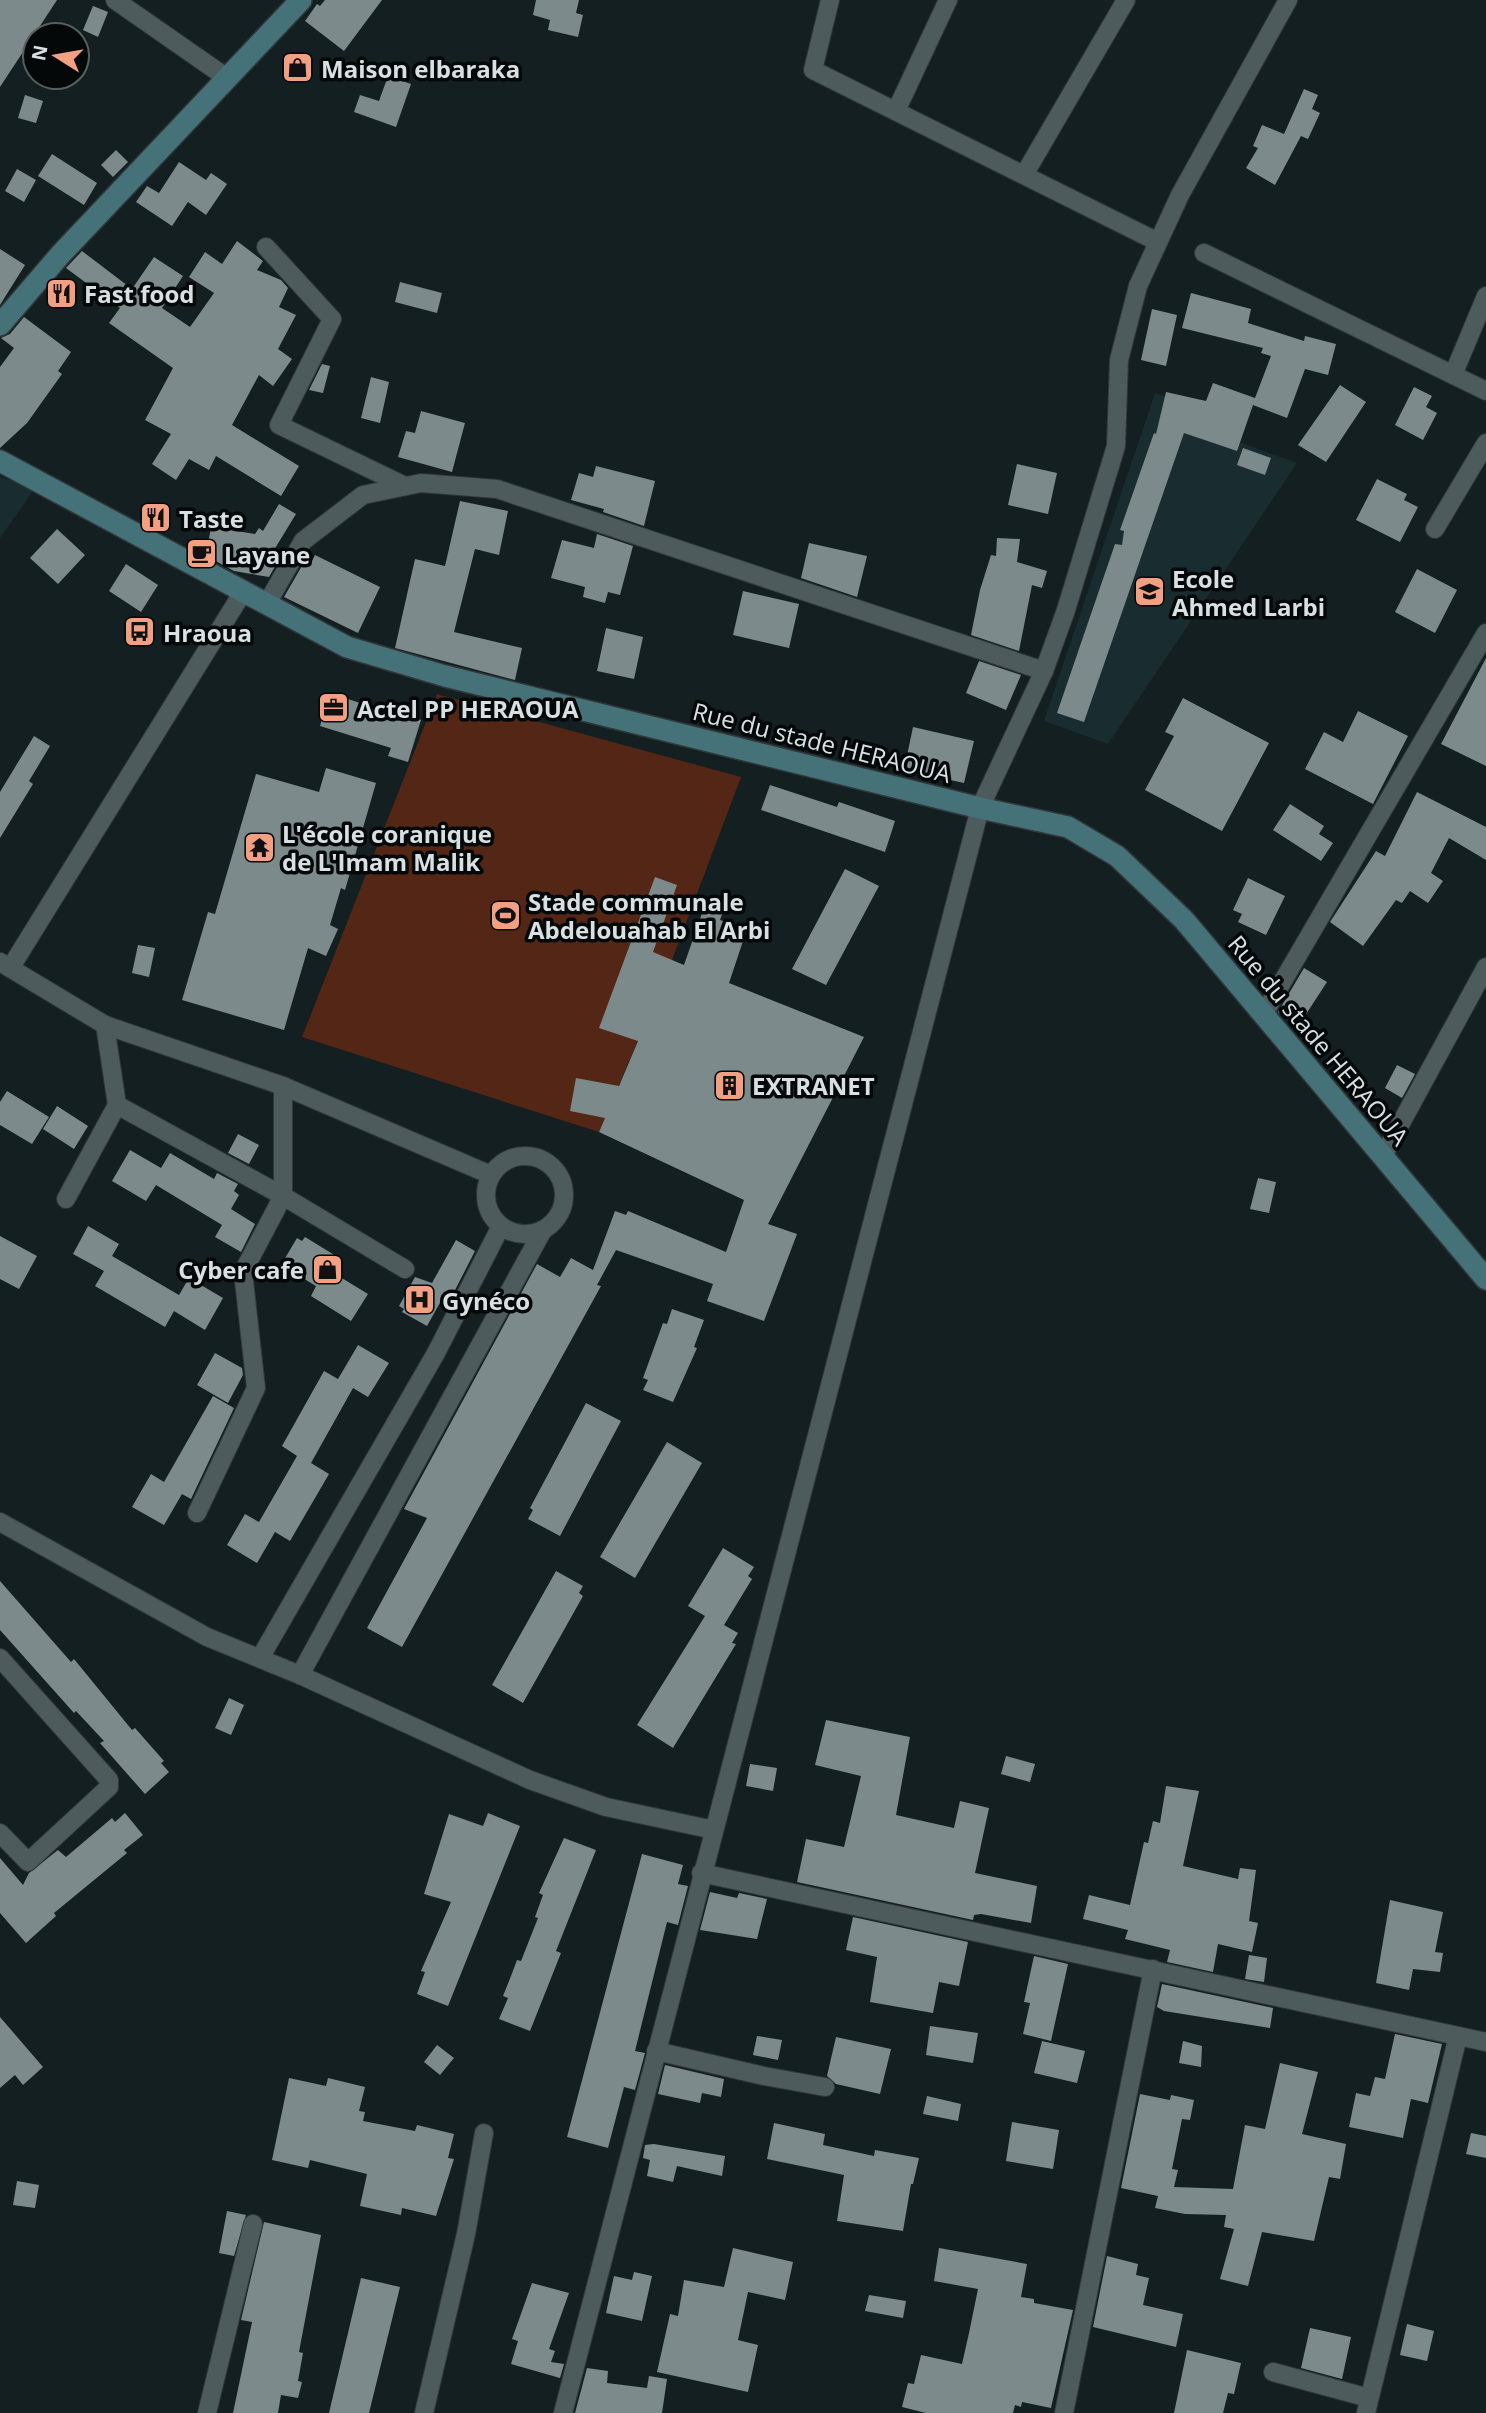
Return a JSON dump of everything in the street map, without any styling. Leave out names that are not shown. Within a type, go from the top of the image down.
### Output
[{"type":"street","points":[[116,0],[227,79]]},
{"type":"street","points":[[0,325],[60,255],[302,0]]},
{"type":"street","points":[[830,0],[813,70],[1158,242]]},
{"type":"street","points":[[896,111],[948,0]]},
{"type":"street","points":[[1024,175],[1126,0]]},
{"type":"street","points":[[563,2413],[701,1872],[979,808],[1044,671],[1066,610],[1116,446],[1119,360],[1138,286],[1180,195],[1288,0]]},
{"type":"street","points":[[266,247],[332,319],[279,425],[405,486]]},
{"type":"street","points":[[1204,253],[1486,391]]},
{"type":"street","points":[[1453,375],[1486,296]]},
{"type":"street","points":[[1435,529],[1486,443]]},
{"type":"street","name":"Rue du stade HERAOUA","points":[[0,461],[347,646],[445,676],[979,808],[1068,827],[1117,856],[1184,920],[1486,1279]]},
{"type":"street","points":[[267,605],[303,541],[363,495],[421,483],[497,489],[1044,671]]},
{"type":"street","points":[[243,592],[6,965],[105,1025],[283,1086],[491,1175]]},
{"type":"street","points":[[1264,1015],[1486,633]]},
{"type":"street","points":[[1383,1156],[1486,967]]},
{"type":"street","points":[[66,1199],[117,1105],[105,1025]]},
{"type":"street","points":[[197,1513],[256,1388],[243,1272],[283,1196],[283,1086]]},
{"type":"street","points":[[117,1105],[283,1196],[405,1269]]},
{"type":"street","points":[[300,1675],[543,1230],[559,1214],[564,1193],[557,1172],[539,1158],[528,1156],[506,1160],[491,1175],[486,1197],[488,1208],[501,1226],[521,1234],[543,1230]]},
{"type":"street","points":[[260,1658],[436,1353],[501,1226]]},
{"type":"street","points":[[0,1522],[207,1637],[300,1675],[530,1780],[606,1807],[714,1830]]},
{"type":"street","points":[[0,1658],[109,1780],[109,1787],[29,1862],[0,1833]]},
{"type":"street","points":[[701,1872],[1486,2042]]},
{"type":"street","points":[[1064,2413],[1153,1969]]},
{"type":"street","points":[[1273,2372],[1368,2405],[1458,2036]]},
{"type":"street","points":[[656,2051],[825,2087]]},
{"type":"street","points":[[424,2413],[466,2234],[484,2133]]},
{"type":"street","points":[[207,2413],[253,2224]]},
{"type":"shaded area","name":"Ecole Ahmed Larbi","points":[[1155,393],[1188,405],[1183,422],[1297,463],[1108,744],[1044,721]]},
{"type":"shaded area","points":[[0,477],[35,488],[0,538]]},
{"type":"shaded area","name":"Stade communale Abdelouahab El Arbi","points":[[437,694],[741,777],[672,960],[599,1132],[302,1037]]},
{"type":"building","points":[[0,0],[57,0],[43,21],[21,21],[21,55],[0,87]]},
{"type":"building","points":[[325,0],[382,0],[344,51],[305,21],[317,4],[320,6]]},
{"type":"building","points":[[536,0],[579,0],[576,13],[583,15],[578,37],[548,30],[550,20],[533,15]]},
{"type":"building","points":[[93,6],[108,12],[98,37],[91,34],[91,21],[87,21]]},
{"type":"building","points":[[388,76],[411,84],[396,127],[354,112],[360,95],[379,101]]},
{"type":"building","points":[[1304,89],[1318,95],[1312,109],[1320,113],[1308,139],[1301,136],[1275,185],[1246,168],[1258,148],[1253,146],[1262,125],[1284,134]]},
{"type":"building","points":[[25,95],[43,101],[36,123],[18,118]]},
{"type":"building","points":[[116,150],[128,162],[113,177],[101,165]]},
{"type":"building","points":[[52,154],[97,183],[84,205],[38,176]]},
{"type":"building","points":[[179,162],[206,180],[211,173],[227,184],[206,215],[188,202],[172,226],[136,202],[147,186],[159,193]]},
{"type":"building","points":[[17,169],[36,180],[24,202],[5,191]]},
{"type":"building","points":[[237,241],[263,261],[257,270],[281,280],[288,288],[279,307],[296,315],[278,349],[292,359],[273,386],[259,375],[232,425],[299,466],[281,496],[216,456],[209,470],[189,459],[176,480],[152,464],[171,434],[145,420],[173,368],[109,323],[120,308],[66,268],[82,251],[132,289],[154,257],[183,276],[162,308],[190,327],[214,293],[189,277],[205,252],[222,264]]},
{"type":"building","points":[[0,249],[25,265],[0,305]]},
{"type":"building","points":[[400,282],[442,293],[437,313],[395,302]]},
{"type":"building","points":[[1191,293],[1251,309],[1248,323],[1304,341],[1305,336],[1336,344],[1328,375],[1305,369],[1287,418],[1253,405],[1237,451],[1184,433],[1084,722],[1057,713],[1115,544],[1122,545],[1124,531],[1120,530],[1154,433],[1156,434],[1166,392],[1206,401],[1213,383],[1255,398],[1271,356],[1261,353],[1263,348],[1182,328]]},
{"type":"building","points":[[1152,309],[1177,315],[1166,366],[1141,360]]},
{"type":"building","points":[[24,317],[71,352],[58,371],[62,374],[27,423],[0,448],[0,367],[14,348],[1,338],[10,334]]},
{"type":"building","points":[[322,364],[330,366],[323,393],[309,390]]},
{"type":"building","points":[[371,377],[389,382],[380,423],[361,418]]},
{"type":"building","points":[[1340,385],[1366,402],[1326,462],[1298,445]]},
{"type":"building","points":[[1414,387],[1432,396],[1426,407],[1437,413],[1423,440],[1395,425]]},
{"type":"building","points":[[421,411],[465,423],[452,472],[398,457],[406,431],[415,433]]},
{"type":"building","points":[[1243,448],[1271,458],[1265,475],[1237,465]]},
{"type":"building","points":[[1017,464],[1057,473],[1048,514],[1008,505]]},
{"type":"building","points":[[596,466],[655,481],[644,526],[603,512],[604,509],[571,500],[579,473],[593,477]]},
{"type":"building","points":[[1377,479],[1407,494],[1404,500],[1418,507],[1400,542],[1356,520]]},
{"type":"building","points":[[460,501],[508,511],[499,555],[475,549],[454,632],[522,648],[515,680],[395,648],[415,559],[445,566]]},
{"type":"building","points":[[279,504],[296,514],[274,550],[282,554],[269,577],[234,571],[212,559],[214,545],[208,544],[211,527],[255,534],[259,528],[263,531]]},
{"type":"building","points":[[57,529],[85,555],[58,584],[30,558]]},
{"type":"building","points":[[597,534],[633,546],[620,595],[608,592],[605,603],[583,597],[585,587],[551,578],[562,540],[594,548]]},
{"type":"building","points":[[997,538],[1020,539],[1017,562],[1047,571],[1042,588],[1032,585],[1019,651],[971,635],[980,590],[991,555],[996,556]]},
{"type":"building","points":[[809,543],[867,556],[857,597],[801,578]]},
{"type":"building","points":[[315,555],[380,587],[358,633],[284,597],[303,564],[309,567]]},
{"type":"building","points":[[126,564],[158,585],[141,612],[109,591]]},
{"type":"building","points":[[1417,569],[1457,590],[1435,633],[1395,612]]},
{"type":"building","points":[[743,591],[799,604],[789,648],[733,635]]},
{"type":"building","points":[[606,628],[643,637],[634,679],[597,671]]},
{"type":"building","points":[[1486,658],[1486,766],[1441,744]]},
{"type":"building","points":[[979,661],[1021,675],[1006,710],[966,693]]},
{"type":"building","points":[[330,693],[360,703],[358,708],[399,721],[402,714],[421,720],[408,762],[388,756],[391,748],[320,726]]},
{"type":"building","points":[[1183,698],[1269,743],[1222,831],[1145,790],[1174,736],[1165,732]]},
{"type":"building","points":[[1358,711],[1408,736],[1373,804],[1305,769],[1324,732],[1343,742]]},
{"type":"building","points":[[913,727],[974,741],[964,783],[904,770]]},
{"type":"building","points":[[34,736],[50,746],[29,781],[33,784],[0,838],[0,792]]},
{"type":"building","points":[[326,768],[376,783],[345,890],[341,888],[330,925],[338,929],[326,956],[308,948],[284,1030],[182,1000],[208,912],[215,914],[256,774],[319,792]]},
{"type":"building","points":[[770,785],[837,807],[839,802],[895,821],[885,852],[761,810]]},
{"type":"building","points":[[1417,792],[1486,827],[1486,860],[1449,838],[1431,873],[1443,881],[1428,903],[1410,891],[1402,903],[1396,900],[1363,946],[1330,922],[1376,851],[1385,856]]},
{"type":"building","points":[[1290,804],[1324,826],[1319,834],[1333,843],[1321,861],[1273,830]]},
{"type":"building","points":[[845,869],[879,886],[826,985],[792,969]]},
{"type":"building","points":[[655,877],[677,885],[653,952],[684,965],[708,896],[726,903],[720,920],[747,929],[729,983],[864,1037],[768,1224],[797,1234],[764,1321],[707,1301],[713,1284],[616,1250],[597,1285],[601,1286],[402,1647],[367,1628],[427,1518],[404,1509],[537,1264],[560,1277],[571,1258],[593,1270],[615,1211],[626,1215],[628,1211],[726,1252],[744,1200],[599,1132],[605,1118],[570,1111],[576,1078],[619,1086],[638,1041],[599,1028]]},
{"type":"building","points":[[1248,878],[1285,896],[1266,935],[1238,922],[1242,914],[1233,910]]},
{"type":"building","points":[[138,945],[155,948],[149,977],[132,973]]},
{"type":"building","points":[[1304,968],[1327,982],[1297,1028],[1278,1012]]},
{"type":"building","points":[[1397,1065],[1415,1074],[1402,1098],[1385,1088]]},
{"type":"building","points":[[7,1091],[49,1117],[32,1144],[0,1125],[0,1102]]},
{"type":"building","points":[[57,1106],[88,1126],[74,1149],[43,1129]]},
{"type":"building","points":[[238,1134],[259,1145],[249,1164],[228,1153]]},
{"type":"building","points":[[130,1150],[161,1168],[170,1153],[214,1179],[217,1173],[238,1184],[234,1191],[239,1195],[231,1209],[255,1224],[241,1252],[215,1237],[222,1225],[156,1185],[146,1201],[112,1181]]},
{"type":"building","points":[[1258,1178],[1276,1182],[1269,1213],[1250,1209]]},
{"type":"building","points":[[88,1226],[119,1244],[112,1256],[179,1295],[189,1278],[223,1298],[205,1330],[174,1311],[165,1327],[95,1286],[104,1271],[73,1254]]},
{"type":"building","points":[[0,1236],[37,1256],[19,1289],[0,1279]]},
{"type":"building","points":[[305,1237],[336,1256],[327,1269],[368,1294],[351,1321],[311,1296],[316,1286],[281,1265],[297,1238],[302,1241]]},
{"type":"building","points":[[456,1240],[475,1251],[452,1296],[446,1292],[427,1326],[402,1312],[404,1309],[399,1306],[415,1277],[432,1283]]},
{"type":"building","points":[[672,1309],[704,1320],[694,1347],[697,1348],[673,1402],[643,1390],[648,1380],[643,1378],[663,1323],[667,1324]]},
{"type":"building","points":[[358,1345],[389,1363],[368,1397],[353,1388],[311,1463],[329,1474],[290,1541],[275,1532],[257,1563],[227,1545],[245,1514],[259,1522],[297,1456],[282,1446],[324,1371],[338,1379]]},
{"type":"building","points":[[215,1353],[242,1368],[243,1375],[228,1403],[197,1385]]},
{"type":"building","points":[[213,1396],[234,1408],[191,1499],[182,1494],[164,1525],[132,1507],[151,1474],[164,1482]]},
{"type":"building","points":[[586,1403],[621,1421],[560,1536],[528,1519],[533,1510],[530,1508]]},
{"type":"building","points":[[667,1442],[702,1463],[635,1578],[600,1557]]},
{"type":"building","points":[[723,1548],[754,1567],[748,1576],[752,1579],[724,1625],[738,1633],[732,1643],[736,1644],[673,1748],[637,1725],[705,1616],[688,1606]]},
{"type":"building","points":[[556,1571],[583,1586],[579,1593],[583,1596],[523,1703],[492,1685]]},
{"type":"building","points":[[0,1581],[71,1662],[74,1659],[132,1730],[135,1728],[164,1761],[161,1763],[169,1772],[145,1794],[100,1743],[104,1741],[76,1711],[74,1713],[0,1630]]},
{"type":"building","points":[[229,1698],[244,1705],[231,1735],[215,1728]]},
{"type":"building","points":[[826,1720],[910,1737],[896,1815],[954,1828],[960,1801],[989,1808],[975,1873],[1037,1886],[1031,1923],[981,1914],[974,1915],[973,1920],[797,1882],[806,1839],[844,1847],[861,1776],[815,1765]]},
{"type":"building","points":[[1006,1756],[1035,1764],[1030,1782],[1001,1774]]},
{"type":"building","points":[[750,1764],[777,1768],[773,1791],[746,1786]]},
{"type":"building","points":[[1166,1786],[1199,1791],[1183,1866],[1238,1879],[1240,1868],[1256,1870],[1249,1921],[1258,1923],[1252,1952],[1218,1944],[1213,1972],[1167,1962],[1170,1950],[1125,1939],[1128,1930],[1083,1919],[1089,1895],[1130,1905],[1144,1842],[1148,1843],[1153,1821],[1160,1823]]},
{"type":"building","points":[[125,1813],[143,1835],[124,1850],[127,1853],[54,1913],[56,1916],[26,1943],[0,1913],[0,1858],[23,1885],[29,1873],[58,1850],[66,1857],[112,1818],[115,1822]]},
{"type":"building","points":[[488,1813],[520,1826],[448,2006],[417,1994],[425,1972],[421,1971],[451,1902],[424,1894],[449,1814],[483,1826]]},
{"type":"building","points":[[564,1838],[596,1850],[556,1951],[561,1953],[530,2031],[499,2019],[508,1998],[503,1996],[538,1918],[535,1917],[543,1895],[539,1893]]},
{"type":"building","points":[[642,1854],[683,1865],[678,1884],[688,1886],[678,1925],[667,1922],[635,2051],[645,2053],[635,2090],[624,2087],[608,2148],[567,2137]]},
{"type":"building","points":[[710,1892],[737,1898],[739,1893],[767,1899],[757,1939],[700,1930]]},
{"type":"building","points":[[1390,1900],[1443,1912],[1435,1952],[1443,1953],[1440,1972],[1413,1969],[1409,1990],[1376,1983]]},
{"type":"building","points":[[853,1917],[968,1942],[959,1986],[939,1982],[933,2013],[870,2002],[877,1957],[846,1950]]},
{"type":"building","points":[[1249,1955],[1267,1958],[1264,1982],[1245,1979]]},
{"type":"building","points":[[1034,1956],[1068,1964],[1051,2041],[1023,2034],[1030,2003],[1024,2002]]},
{"type":"building","points":[[1162,1984],[1273,2008],[1270,2028],[1164,2011],[1157,2007]]},
{"type":"building","points":[[0,2017],[43,2067],[23,2085],[15,2075],[0,2088]]},
{"type":"building","points":[[930,2026],[978,2033],[973,2063],[926,2055]]},
{"type":"building","points":[[1395,2034],[1442,2044],[1428,2103],[1411,2099],[1403,2138],[1349,2127],[1356,2093],[1370,2096],[1375,2077],[1385,2079]]},
{"type":"building","points":[[757,2036],[782,2040],[778,2060],[753,2055]]},
{"type":"building","points":[[836,2037],[891,2049],[880,2094],[836,2084],[827,2076]]},
{"type":"building","points":[[1042,2041],[1085,2051],[1077,2083],[1034,2073]]},
{"type":"building","points":[[1183,2041],[1202,2046],[1201,2067],[1179,2063]]},
{"type":"building","points":[[437,2045],[454,2058],[440,2075],[424,2062]]},
{"type":"building","points":[[1280,2063],[1318,2072],[1302,2134],[1346,2144],[1340,2179],[1329,2177],[1314,2241],[1262,2232],[1248,2286],[1220,2279],[1234,2229],[1224,2227],[1226,2215],[1185,2214],[1155,2208],[1158,2196],[1121,2188],[1140,2094],[1170,2100],[1171,2095],[1194,2100],[1190,2120],[1182,2119],[1172,2169],[1178,2170],[1174,2187],[1233,2189],[1245,2125],[1265,2129]]},
{"type":"building","points":[[665,2065],[724,2079],[721,2097],[702,2093],[700,2103],[658,2094]]},
{"type":"building","points":[[289,2078],[326,2086],[328,2078],[365,2087],[359,2111],[365,2112],[363,2121],[415,2131],[417,2125],[454,2134],[448,2158],[454,2159],[436,2216],[402,2208],[401,2215],[360,2206],[367,2174],[310,2160],[308,2168],[272,2160]]},
{"type":"building","points":[[927,2096],[961,2104],[958,2121],[923,2114]]},
{"type":"building","points":[[1012,2122],[1059,2130],[1053,2169],[1006,2161]]},
{"type":"building","points":[[774,2123],[825,2134],[823,2145],[874,2156],[875,2150],[919,2158],[911,2184],[903,2231],[837,2221],[844,2175],[767,2159]]},
{"type":"building","points":[[1471,2133],[1486,2136],[1486,2158],[1466,2154]]},
{"type":"building","points":[[654,2144],[725,2156],[722,2176],[677,2166],[673,2182],[647,2176],[650,2160],[643,2158],[645,2145]]},
{"type":"building","points":[[17,2181],[39,2185],[35,2208],[13,2205]]},
{"type":"building","points":[[227,2211],[246,2215],[234,2256],[219,2253]]},
{"type":"building","points":[[264,2222],[321,2235],[299,2352],[303,2353],[298,2381],[302,2382],[298,2398],[281,2395],[278,2413],[233,2413],[252,2322],[241,2320]]},
{"type":"building","points":[[733,2248],[793,2262],[785,2300],[748,2292],[738,2340],[758,2345],[748,2392],[657,2372],[670,2314],[678,2316],[684,2280],[724,2287]]},
{"type":"building","points":[[939,2248],[1027,2264],[1021,2297],[1034,2299],[1034,2303],[1073,2310],[1051,2408],[1022,2402],[1021,2407],[1015,2405],[1013,2413],[926,2413],[902,2407],[908,2383],[914,2384],[921,2355],[962,2364],[978,2289],[934,2281]]},
{"type":"building","points":[[1107,2256],[1138,2264],[1136,2275],[1149,2278],[1143,2305],[1183,2314],[1176,2347],[1093,2327]]},
{"type":"building","points":[[634,2272],[652,2276],[642,2321],[606,2313],[614,2276],[632,2280]]},
{"type":"building","points":[[361,2278],[400,2287],[369,2413],[329,2413]]},
{"type":"building","points":[[532,2283],[569,2293],[549,2349],[555,2351],[551,2362],[564,2364],[560,2378],[511,2364],[518,2341],[512,2339]]},
{"type":"building","points":[[869,2295],[906,2301],[903,2318],[865,2311]]},
{"type":"building","points":[[1407,2324],[1434,2331],[1427,2361],[1400,2355]]},
{"type":"building","points":[[1310,2328],[1351,2337],[1342,2379],[1301,2368]]},
{"type":"building","points":[[1187,2350],[1241,2363],[1234,2394],[1228,2393],[1223,2413],[1174,2413]]},
{"type":"building","points":[[587,2368],[608,2371],[607,2383],[647,2388],[649,2376],[667,2379],[662,2413],[575,2413]]},
{"type":"place","name":"Maison elbaraka","points":[[298,68]]},
{"type":"place","name":"Fast food","points":[[61,293]]},
{"type":"place","name":"Taste","points":[[156,518]]},
{"type":"place","name":"Layane","points":[[201,554]]},
{"type":"place","name":"Ecole Ahmed Larbi","points":[[1149,592]]},
{"type":"place","name":"Hraoua","points":[[140,632]]},
{"type":"place","name":"Actel PP HERAOUA","points":[[334,708]]},
{"type":"place","name":"L'école coranique de L'Imam Malik","points":[[259,847]]},
{"type":"place","name":"Stade communale Abdelouahab El Arbi","points":[[505,915]]},
{"type":"place","name":"EXTRANET","points":[[729,1085]]},
{"type":"place","name":"Cyber cafe","points":[[327,1269]]},
{"type":"place","name":"Gynéco","points":[[419,1300]]}]
